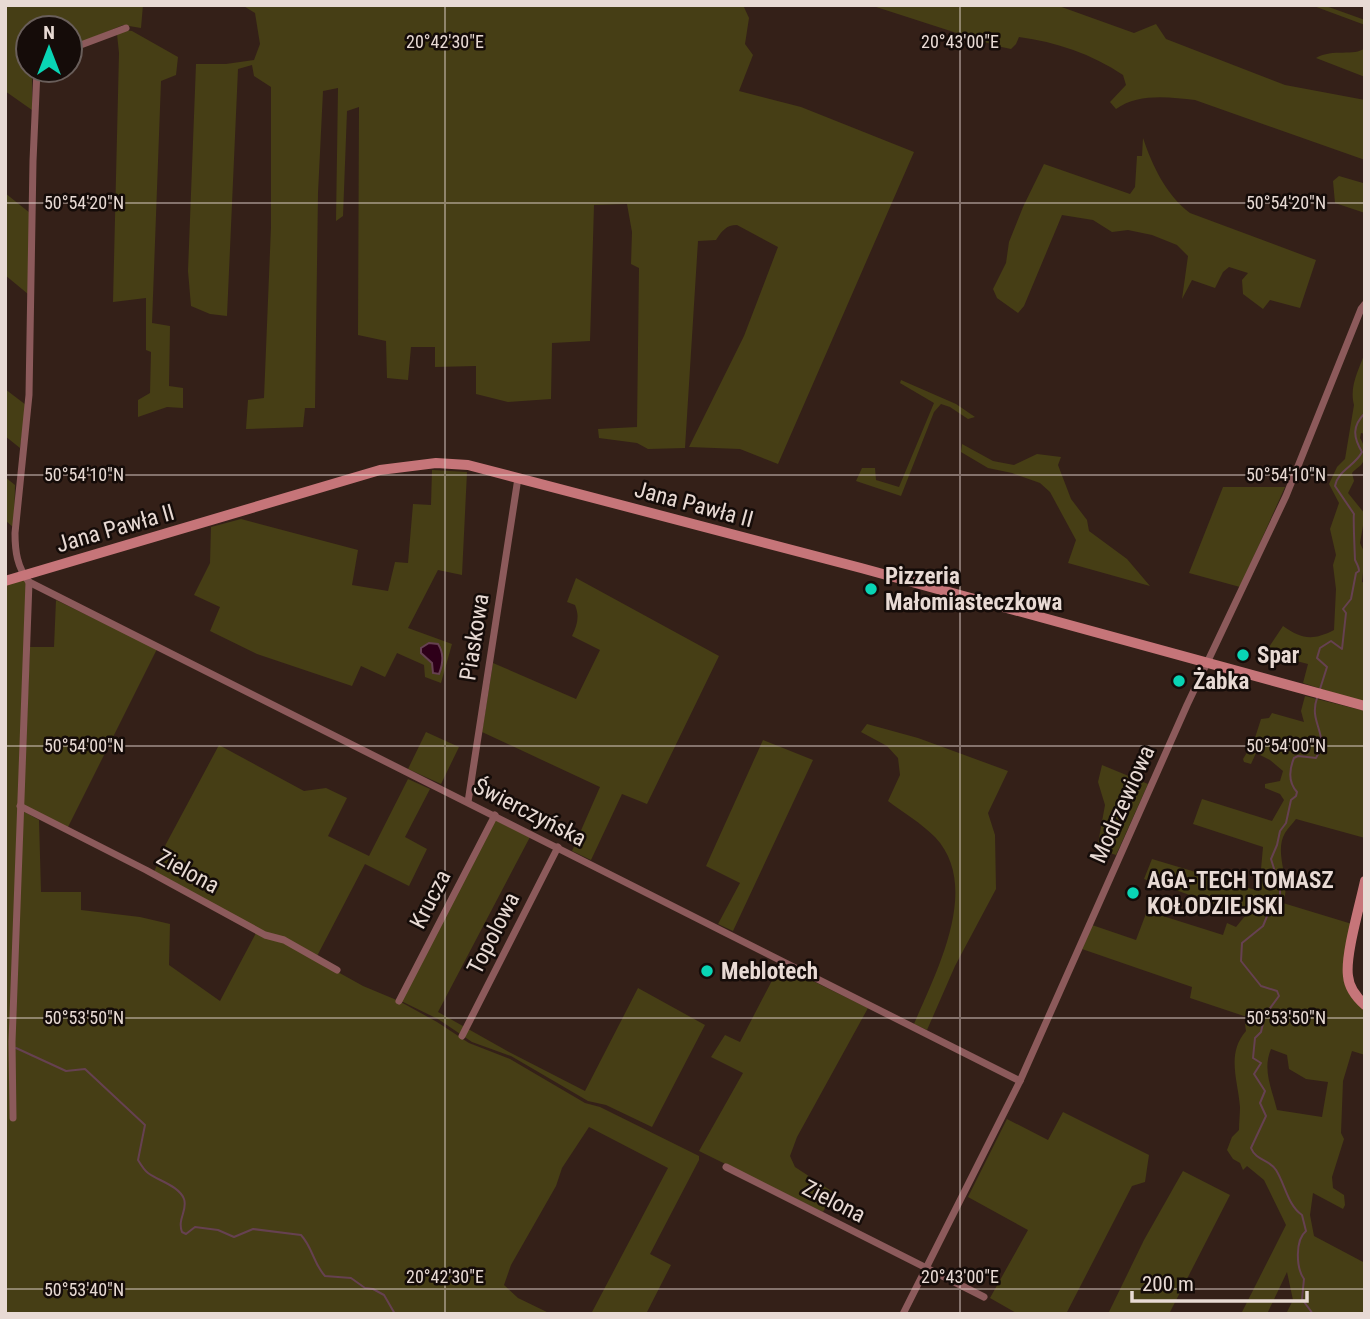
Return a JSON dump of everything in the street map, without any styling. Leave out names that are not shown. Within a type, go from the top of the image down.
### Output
[{"type":"main road","name":"Jana Pawła II","points":[[18,579],[380,470],[415,464],[468,465],[1365,706]]},
{"type":"main road","points":[[1365,881],[1349,958],[1348,976],[1354,993],[1365,1004]]},
{"type":"street","points":[[84,44],[126,27]]},
{"type":"street","points":[[13,1118],[12,1046],[20,806],[18,579],[15,533],[29,395],[36,84]]},
{"type":"street","name":"Modrzewiowa","points":[[903,1314],[1020,1081],[1286,496],[1365,304]]},
{"type":"street","name":"Piaskowa","points":[[468,802],[518,478]]},
{"type":"street","name":"Świerczyńska","points":[[18,579],[495,815],[1020,1081]]},
{"type":"street","name":"Zielona","points":[[20,806],[265,935],[284,940],[337,970]]},
{"type":"street","name":"Krucza","points":[[399,1001],[495,815]]},
{"type":"street","name":"Topolowa","points":[[462,1036],[558,847]]},
{"type":"street","name":"Zielona","points":[[726,1167],[984,1297]]},
{"type":"shaded area","points":[[5,5],[143,5],[141,28],[123,25],[84,41],[84,14],[14,14],[14,84],[32,84],[32,110],[5,91]]},
{"type":"shaded area","points":[[242,5],[743,5],[749,18],[745,44],[753,55],[739,91],[801,107],[914,152],[778,464],[740,449],[689,447],[744,336],[778,247],[737,225],[725,229],[716,240],[698,241],[685,448],[648,449],[637,443],[599,438],[598,429],[637,427],[639,268],[631,264],[632,232],[627,204],[594,205],[590,341],[552,343],[551,399],[508,402],[476,394],[476,366],[435,367],[435,347],[411,347],[408,380],[387,378],[386,341],[358,335],[359,107],[347,111],[343,216],[336,221],[338,88],[323,91],[318,193],[315,408],[305,408],[303,427],[246,429],[248,400],[264,398],[271,227],[271,87],[254,76],[252,65],[238,69],[227,316],[210,314],[191,306],[188,271],[196,64],[254,60],[260,44],[255,13]]},
{"type":"shaded area","points":[[870,5],[1056,5],[1134,33],[1156,24],[1166,39],[1285,85],[1365,100],[1365,160],[1195,100],[1144,98],[1116,109],[1110,102],[1126,85],[1123,75],[1086,55],[1046,42],[1019,37],[1011,49],[997,46]]},
{"type":"shaded area","points":[[1311,5],[1323,5],[1365,20],[1365,25]]},
{"type":"shaded area","points":[[124,30],[132,31],[178,57],[176,75],[161,81],[152,323],[170,326],[169,386],[183,388],[183,408],[167,407],[138,417],[138,400],[150,393],[151,352],[146,350],[146,298],[113,302],[119,53],[117,34]]},
{"type":"shaded area","points":[[1365,48],[1365,77],[1316,58],[1329,53],[1355,52]]},
{"type":"shaded area","points":[[1143,138],[1161,179],[1181,206],[1190,213],[1316,260],[1300,308],[1270,300],[1263,309],[1243,294],[1242,280],[1248,273],[1229,267],[1223,272],[1215,288],[1192,280],[1182,299],[1188,256],[1177,245],[1152,235],[1128,230],[1112,232],[1093,220],[1062,215],[1024,306],[1018,313],[997,298],[993,289],[1006,263],[1009,242],[1044,164],[1130,194],[1135,187],[1137,156],[1142,156]]},
{"type":"shaded area","points":[[1339,176],[1363,183],[1365,179],[1365,213],[1335,203],[1333,181]]},
{"type":"shaded area","points":[[5,193],[30,213],[28,294],[5,275]]},
{"type":"shaded area","points":[[1365,352],[1365,434],[1361,433],[1360,438],[1365,455],[1361,465],[1352,473],[1354,481],[1348,493],[1365,514],[1360,543],[1365,554],[1362,582],[1365,583],[1365,703],[1303,683],[1308,664],[1265,653],[1283,626],[1307,637],[1320,636],[1334,630],[1336,589],[1333,565],[1336,555],[1330,529],[1339,503],[1329,484],[1337,467],[1345,459],[1354,405],[1354,385]]},
{"type":"shaded area","points":[[901,380],[956,404],[975,417],[968,419],[941,404],[934,412],[901,496],[856,481],[862,468],[875,468],[876,480],[899,487],[934,403],[900,383]]},
{"type":"shaded area","points":[[5,389],[26,405],[20,448],[5,436]]},
{"type":"shaded area","points":[[962,444],[993,461],[1014,465],[1037,454],[1061,457],[1058,465],[1071,499],[1087,520],[1089,531],[1127,559],[1150,586],[1068,563],[1076,540],[1050,492],[1040,483],[988,468],[961,452]]},
{"type":"shaded area","points":[[432,470],[467,472],[462,575],[438,570],[408,628],[452,644],[441,683],[425,677],[424,665],[397,653],[385,677],[361,666],[352,686],[257,654],[210,631],[220,607],[194,595],[210,563],[211,527],[241,519],[358,550],[352,585],[388,591],[395,562],[408,563],[413,504],[431,505]]},
{"type":"shaded area","points":[[5,477],[15,485],[14,528],[5,520]]},
{"type":"shaded area","points":[[1223,487],[1285,487],[1240,587],[1189,573]]},
{"type":"shaded area","points":[[576,578],[719,656],[647,804],[622,794],[591,860],[572,851],[600,787],[482,732],[493,663],[576,699],[600,650],[572,636],[577,613],[575,605],[567,602]]},
{"type":"shaded area","points":[[24,580],[27,584],[23,811],[39,820],[41,892],[81,892],[81,910],[140,917],[170,924],[169,965],[220,1001],[257,931],[154,872],[219,745],[304,791],[326,788],[347,798],[328,836],[369,856],[408,779],[430,789],[405,837],[427,849],[409,886],[365,864],[316,958],[300,951],[363,986],[399,1001],[469,1043],[510,1059],[585,1103],[600,1107],[699,1156],[650,1254],[671,1265],[646,1314],[591,1314],[668,1168],[589,1127],[562,1168],[556,1186],[511,1265],[504,1285],[518,1298],[551,1314],[5,1314],[5,585]]},
{"type":"shaded area","points":[[56,600],[157,649],[67,829],[23,805],[30,647],[54,647]]},
{"type":"shaded area","points":[[429,643],[438,644],[441,651],[439,674],[433,673],[432,663],[421,653],[421,648]]},
{"type":"shaded area","points":[[1305,696],[1365,711],[1365,838],[1296,819],[1282,841],[1281,859],[1285,886],[1283,903],[1352,924],[1343,970],[1365,1008],[1365,1055],[1352,1051],[1343,1081],[1341,1133],[1344,1139],[1332,1177],[1333,1188],[1344,1195],[1345,1205],[1343,1209],[1313,1193],[1310,1215],[1314,1236],[1365,1263],[1365,1314],[1286,1314],[1293,1300],[1287,1272],[1267,1314],[1241,1314],[1286,1225],[1264,1180],[1247,1166],[1243,1170],[1227,1150],[1232,1137],[1239,1130],[1236,1049],[1246,1031],[1245,1024],[1253,1019],[1190,998],[1192,987],[1082,949],[1092,925],[1136,940],[1147,911],[1223,935],[1227,923],[1236,927],[1245,916],[1241,913],[1144,879],[1152,859],[1259,891],[1263,847],[1193,824],[1202,799],[1272,821],[1284,800],[1280,794],[1265,788],[1265,784],[1280,781],[1283,771],[1256,753],[1251,764],[1243,759],[1254,741],[1261,719],[1269,718],[1272,713],[1304,722],[1301,711]],"holes":[[[1271,1049],[1287,1055],[1289,1069],[1306,1079],[1328,1082],[1322,1117],[1277,1110],[1269,1080],[1268,1057]]]},
{"type":"shaded area","points":[[867,724],[918,738],[1008,771],[988,813],[995,835],[996,889],[955,966],[927,1030],[914,1024],[943,955],[955,904],[955,880],[948,857],[935,837],[888,801],[900,775],[898,758],[887,746],[861,732]]},
{"type":"shaded area","points":[[426,732],[459,747],[441,784],[408,769]]},
{"type":"shaded area","points":[[763,740],[813,760],[733,931],[718,924],[740,883],[706,866]]},
{"type":"shaded area","points":[[1102,765],[1148,784],[1116,855],[1097,849],[1105,805],[1098,782]]},
{"type":"shaded area","points":[[495,820],[530,837],[438,1012],[585,1091],[638,988],[705,1025],[652,1127],[606,1105],[588,1101],[511,1056],[472,1042],[438,1019],[399,1000]]},
{"type":"shaded area","points":[[780,965],[868,1008],[797,1137],[790,1156],[795,1167],[833,1192],[823,1212],[699,1151],[743,1073],[711,1057],[725,1035],[740,1042]]},
{"type":"shaded area","points":[[1063,1112],[1149,1155],[1145,1182],[1132,1186],[1066,1314],[1018,1314],[990,1298],[1028,1230],[968,1197],[1007,1119],[1048,1140]]},
{"type":"shaded area","points":[[1183,1171],[1230,1195],[1169,1314],[1108,1314],[1144,1240]]},
{"type":"waterway","points":[[1320,689],[1327,667],[1317,658],[1320,648],[1331,641],[1342,649],[1346,613],[1343,609],[1351,599],[1356,573],[1359,571],[1355,560],[1354,514],[1335,486],[1340,476],[1362,452],[1355,432],[1365,413]]},
{"type":"waterway","points":[[1313,1314],[1302,1299],[1304,1279],[1299,1268],[1298,1254],[1302,1235],[1306,1231],[1302,1215],[1290,1200],[1276,1170],[1251,1148],[1266,1116],[1260,1103],[1265,1091],[1254,1074],[1261,1063],[1253,1058],[1255,1038],[1261,1032],[1265,1015],[1279,996],[1277,991],[1261,986],[1241,961],[1242,943],[1263,926],[1270,909],[1280,900],[1280,888],[1271,859],[1280,831],[1286,823],[1291,800],[1297,792],[1290,776],[1294,758],[1316,758],[1320,750],[1321,735],[1315,715],[1317,698]]},
{"type":"waterway","points":[[16,1048],[66,1071],[85,1069],[145,1125],[138,1160],[148,1173],[181,1194],[185,1203],[182,1232],[186,1234],[195,1227],[218,1230],[234,1237],[253,1229],[301,1235],[325,1276],[351,1278],[365,1288],[373,1289],[384,1295],[395,1314]]},
{"type":"place","name":"Pizzeria Małomiasteczkowa","points":[[871,589]]},
{"type":"place","name":"Spar","points":[[1243,655]]},
{"type":"place","name":"Żabka","points":[[1179,681]]},
{"type":"place","name":"AGA-TECH TOMASZ KOŁODZIEJSKI","points":[[1133,893]]},
{"type":"place","name":"Meblotech","points":[[707,971]]}]
